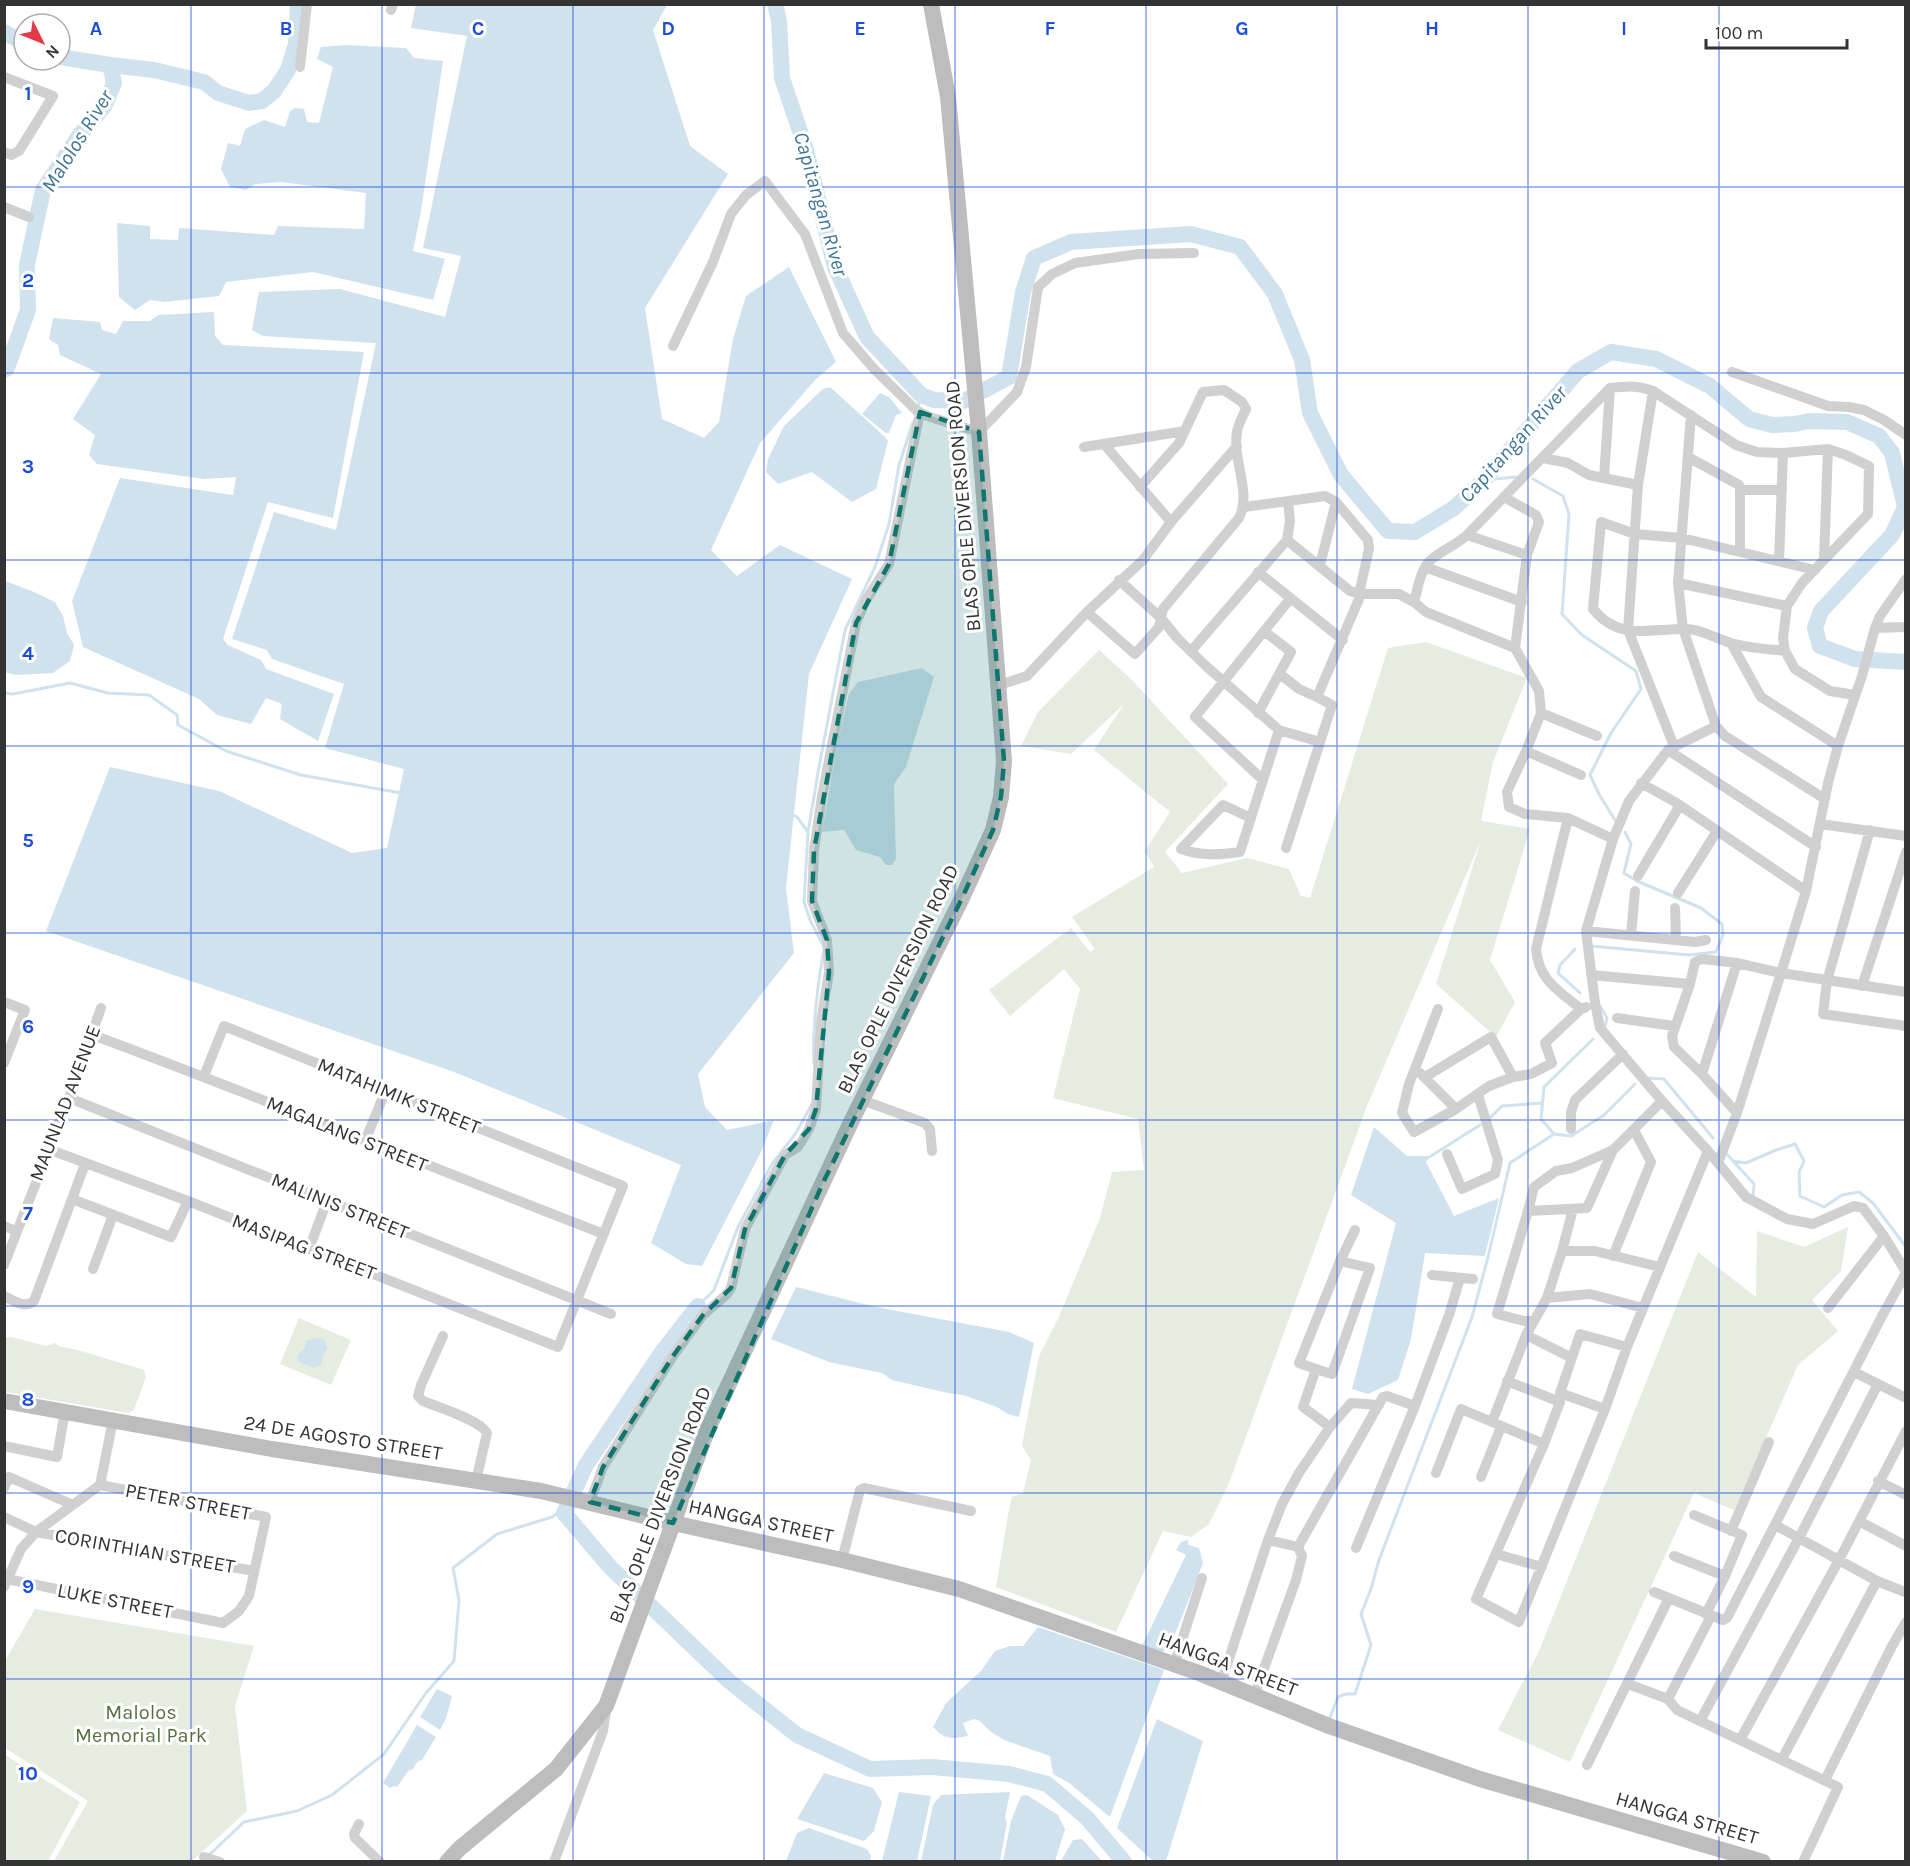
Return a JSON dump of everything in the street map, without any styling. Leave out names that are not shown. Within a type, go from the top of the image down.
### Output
[{"type":"main road","name":"BLAS OPLE DIVERSION ROAD","points":[[447,1862],[460,1848],[556,1769],[606,1706],[707,1431],[862,1100],[963,896],[993,830],[1001,797],[1004,761],[999,685],[948,97],[931,4]]},
{"type":"main road","name":"24 DE AGOSTO STREET","points":[[4,1401],[272,1449],[476,1480],[586,1501],[673,1523]]},
{"type":"main road","name":"HANGGA STREET","points":[[673,1523],[842,1560],[959,1589],[1174,1665],[1321,1723],[1480,1779],[1763,1862]]},
{"type":"street","points":[[300,67],[307,4]]},
{"type":"street","points":[[4,76],[53,96],[19,151],[11,155],[4,152]]},
{"type":"street","points":[[673,346],[713,262],[731,214],[746,195],[765,181],[805,234],[843,333],[874,369],[918,412],[978,428],[1017,392],[1026,367],[1038,287],[1052,274],[1075,263],[1139,254],[1194,253]]},
{"type":"street","points":[[4,207],[29,217]]},
{"type":"street","points":[[1732,372],[1828,406],[1864,410],[1884,420],[1905,435]]},
{"type":"street","points":[[1414,602],[1425,567],[1432,559],[1456,545],[1467,535],[1610,388],[1642,387],[1653,391],[1736,445],[1757,452],[1783,453],[1828,449],[1869,466],[1868,514],[1802,583],[1787,606],[1783,638],[1785,651],[1795,669],[1830,690],[1855,695]]},
{"type":"street","points":[[1604,478],[1610,388]]},
{"type":"street","points":[[1087,612],[1135,654],[1159,627],[1163,609],[1239,518],[1244,507],[1237,446],[1237,430],[1246,409],[1242,402],[1224,390],[1203,393],[1179,443],[1140,487]]},
{"type":"street","points":[[1653,391],[1638,485],[1628,630],[1671,748],[1816,847]]},
{"type":"street","points":[[586,1501],[603,1467],[673,1356],[703,1315],[731,1288],[746,1229],[785,1155],[798,1147],[809,1129],[816,1109],[821,1022],[829,972],[827,940],[812,901],[814,850],[822,796],[856,623],[866,600],[889,564],[918,412]]},
{"type":"street","points":[[1691,415],[1678,583],[1683,630],[1716,726],[1725,736],[1825,799]]},
{"type":"street","points":[[1084,447],[1185,431]]},
{"type":"street","points":[[1104,444],[1171,522]]},
{"type":"street","points":[[999,685],[1027,676],[1087,612],[1143,560],[1171,522],[1237,446]]},
{"type":"street","points":[[1824,559],[1828,449]]},
{"type":"street","points":[[1779,561],[1783,453]]},
{"type":"street","points":[[1688,457],[1739,485],[1740,552]]},
{"type":"street","points":[[1543,458],[1568,463],[1589,476],[1638,485]]},
{"type":"street","points":[[1740,490],[1782,490]]},
{"type":"street","points":[[1244,507],[1325,496],[1336,502],[1368,540],[1369,549],[1359,599],[1317,697]]},
{"type":"street","points":[[1504,497],[1536,515],[1539,522],[1527,555],[1515,648],[1539,691],[1541,712],[1507,792],[1509,807],[1525,814],[1568,818],[1613,839]]},
{"type":"street","points":[[1191,651],[1287,540],[1290,521],[1288,501]]},
{"type":"street","points":[[1320,565],[1336,502]]},
{"type":"street","points":[[1785,651],[1731,643],[1688,629],[1628,630],[1602,620],[1593,609],[1601,522],[1635,534],[1682,538],[1815,570]]},
{"type":"street","points":[[1467,535],[1527,555]]},
{"type":"street","points":[[1287,540],[1350,591],[1359,594],[1399,594],[1426,612],[1515,648]]},
{"type":"street","points":[[1425,567],[1522,602]]},
{"type":"street","points":[[1258,572],[1343,640]]},
{"type":"street","points":[[1718,1163],[1737,1113],[1806,891],[1838,746],[1862,676],[1875,628],[1880,616],[1905,579]]},
{"type":"street","points":[[1119,580],[1161,618],[1178,639],[1279,730],[1320,742]]},
{"type":"street","points":[[1678,583],[1787,606]]},
{"type":"street","points":[[1263,780],[1195,717],[1290,599]]},
{"type":"street","points":[[1875,628],[1905,627]]},
{"type":"street","points":[[1258,713],[1291,652],[1264,631]]},
{"type":"street","points":[[1731,643],[1761,697],[1838,746]]},
{"type":"street","points":[[1280,674],[1299,689],[1332,705],[1286,848]]},
{"type":"street","points":[[1541,712],[1597,736]]},
{"type":"street","points":[[1654,1592],[1708,1615],[1723,1620],[1727,1618],[1905,1272],[1884,1236],[1863,1208],[1854,1206],[1812,1224],[1787,1219],[1746,1197],[1600,1028],[1586,931],[1613,839],[1629,801],[1671,748],[1716,726]]},
{"type":"street","points":[[1251,818],[1223,805],[1181,849],[1194,854],[1213,855],[1240,852],[1251,818],[1279,730]]},
{"type":"street","points":[[1526,751],[1581,774]]},
{"type":"street","points":[[1641,783],[1680,806],[1806,891]]},
{"type":"street","points":[[1638,876],[1680,806]]},
{"type":"street","points":[[1568,818],[1536,949],[1537,963],[1545,978],[1581,1009]]},
{"type":"street","points":[[1820,824],[1905,836]]},
{"type":"street","points":[[1870,830],[1827,981],[1822,1014],[1905,1026]]},
{"type":"street","points":[[1678,893],[1717,831]]},
{"type":"street","points":[[1862,986],[1905,852]]},
{"type":"street","points":[[1631,935],[1635,891]]},
{"type":"street","points":[[1675,908],[1676,940]]},
{"type":"street","points":[[1586,931],[1695,942],[1706,940]]},
{"type":"street","points":[[1737,1113],[1674,1047],[1672,1036],[1674,1026],[1690,984],[1695,962],[1702,959],[1737,963],[1827,981],[1905,990]]},
{"type":"street","points":[[1702,1074],[1737,963]]},
{"type":"street","points":[[1591,975],[1690,984]]},
{"type":"street","points":[[4,1002],[25,1010],[4,1063]]},
{"type":"street","points":[[1438,1009],[1409,1084],[1402,1113],[1414,1132],[1456,1109],[1489,1086],[1513,1077],[1531,1074],[1552,1063],[1545,1043],[1581,1009],[1595,1003]]},
{"type":"street","name":"MAUNLAD AVENUE","points":[[4,1265],[69,1098],[101,1008]]},
{"type":"street","points":[[1617,1018],[1674,1026]]},
{"type":"street","name":"MATAHIMIK STREET","points":[[204,1076],[224,1026],[623,1186],[604,1234]]},
{"type":"street","name":"MAGALANG STREET","points":[[90,1034],[204,1076],[604,1234]]},
{"type":"street","points":[[1425,1077],[1491,1037],[1513,1077]]},
{"type":"street","points":[[1571,1129],[1571,1112],[1575,1100],[1623,1054]]},
{"type":"street","points":[[1415,1070],[1425,1077],[1456,1109]]},
{"type":"street","points":[[365,1141],[386,1090]]},
{"type":"street","points":[[1447,1154],[1462,1189],[1495,1174],[1498,1160],[1478,1095]]},
{"type":"street","name":"MALINIS STREET","points":[[69,1098],[611,1314]]},
{"type":"street","points":[[862,1100],[925,1123],[930,1129],[932,1151]]},
{"type":"street","points":[[1533,1321],[1497,1314],[1534,1188],[1556,1171],[1572,1168],[1613,1150],[1662,1101]]},
{"type":"street","points":[[1613,1256],[1651,1162],[1634,1130]]},
{"type":"street","name":"MASIPAG STREET","points":[[48,1149],[558,1347],[577,1301]]},
{"type":"street","points":[[1528,1211],[1587,1208],[1613,1150]]},
{"type":"street","points":[[1627,1347],[1580,1334],[1544,1444],[1476,1599],[1519,1622],[1605,1409],[1627,1347],[1708,1151]]},
{"type":"street","points":[[4,1296],[24,1305],[34,1301],[84,1164]]},
{"type":"street","points":[[72,1199],[171,1237],[188,1202]]},
{"type":"street","points":[[309,1249],[327,1201]]},
{"type":"street","points":[[1481,1477],[1507,1381],[1526,1335],[1548,1298],[1573,1209]]},
{"type":"street","points":[[93,1269],[113,1215]]},
{"type":"street","points":[[4,1226],[16,1231]]},
{"type":"street","points":[[1340,1261],[1370,1268],[1332,1374],[1299,1364],[1340,1261],[1355,1230]]},
{"type":"street","points":[[577,1301],[604,1234]]},
{"type":"street","points":[[1828,1308],[1884,1236]]},
{"type":"street","points":[[1562,1251],[1595,1251],[1660,1267]]},
{"type":"street","points":[[1432,1275],[1473,1279]]},
{"type":"street","points":[[1356,1548],[1414,1406],[1449,1315],[1460,1278]]},
{"type":"street","points":[[1548,1298],[1590,1294],[1643,1308]]},
{"type":"street","points":[[1526,1335],[1572,1358]]},
{"type":"street","points":[[443,1336],[418,1396],[423,1401],[486,1429],[476,1480]]},
{"type":"street","points":[[1316,1369],[1303,1407],[1330,1427]]},
{"type":"street","points":[[1854,1372],[1905,1398]]},
{"type":"street","points":[[1507,1381],[1605,1409]]},
{"type":"street","points":[[1700,1721],[1878,1384]]},
{"type":"street","points":[[1298,1547],[1383,1397],[1387,1396],[1414,1406]]},
{"type":"street","points":[[1221,1683],[1268,1540],[1282,1504],[1299,1473],[1330,1427],[1350,1403],[1379,1405]]},
{"type":"street","points":[[1436,1473],[1461,1409],[1544,1444]]},
{"type":"street","points":[[4,1446],[57,1456],[65,1411]]},
{"type":"street","points":[[6,1583],[21,1549],[36,1532],[100,1485],[112,1420]]},
{"type":"street","points":[[1740,1740],[1839,1560],[1878,1481],[1903,1445],[1905,1431]]},
{"type":"street","points":[[1731,1531],[1769,1442]]},
{"type":"street","points":[[4,1488],[9,1477],[73,1504]]},
{"type":"street","points":[[1878,1481],[1905,1495]]},
{"type":"street","name":"PETER STREET","points":[[100,1485],[266,1517],[249,1596],[232,1618],[223,1623]]},
{"type":"street","points":[[842,1560],[860,1490],[864,1488],[971,1511]]},
{"type":"street","points":[[1668,1699],[1708,1615],[1742,1535],[1694,1515]]},
{"type":"street","name":"CORINTHIAN STREET","points":[[4,1517],[36,1532],[255,1571]]},
{"type":"street","points":[[1859,1521],[1905,1546]]},
{"type":"street","points":[[1775,1525],[1877,1581],[1905,1591]]},
{"type":"street","points":[[1268,1540],[1298,1547]]},
{"type":"street","points":[[1254,1696],[1296,1580],[1302,1556],[1298,1547]]},
{"type":"street","points":[[1496,1554],[1542,1567]]},
{"type":"street","points":[[1674,1556],[1725,1576]]},
{"type":"street","points":[[1174,1665],[1202,1578]]},
{"type":"street","points":[[1782,1760],[1877,1581]]},
{"type":"street","name":"LUKE STREET","points":[[6,1583],[223,1623]]},
{"type":"street","points":[[1587,1765],[1668,1598]]},
{"type":"street","points":[[1825,1780],[1905,1622]]},
{"type":"street","points":[[1628,1684],[1668,1699],[1677,1710],[1838,1787],[1803,1862]]},
{"type":"street","points":[[554,1862],[603,1731],[606,1706]]},
{"type":"street","points":[[359,1824],[354,1834],[355,1838],[380,1862]]},
{"type":"highlighted area","points":[[920,412],[979,432],[1004,761],[1001,797],[993,830],[822,1185],[673,1523],[590,1502],[603,1467],[673,1356],[703,1315],[731,1288],[745,1229],[785,1155],[809,1129],[816,1109],[829,972],[827,940],[812,901],[814,850],[856,623],[889,564]]},
{"type":"green space","points":[[1426,642],[1527,678],[1493,762],[1481,821],[1530,829],[1490,960],[1515,1002],[1496,1037],[1436,984],[1481,840],[1367,1106],[1229,1483],[1209,1524],[1191,1537],[1163,1531],[1116,1632],[996,1587],[1012,1497],[1023,1493],[1031,1460],[1022,1446],[1039,1356],[1058,1319],[1100,1218],[1112,1172],[1144,1170],[1138,1119],[1053,1098],[1080,989],[1064,969],[1010,1016],[989,990],[1071,928],[1090,952],[1095,949],[1072,917],[1154,867],[1145,851],[1170,812],[1094,750],[1124,704],[1071,754],[1021,746],[1038,712],[1099,650],[1130,678],[1228,784],[1165,852],[1182,873],[1247,858],[1289,869],[1301,896],[1310,898],[1388,648]]},
{"type":"green space","points":[[1848,1227],[1841,1271],[1812,1300],[1838,1331],[1798,1365],[1734,1510],[1694,1493],[1570,1762],[1498,1730],[1539,1651],[1698,1252],[1756,1297],[1757,1231],[1804,1247]]},
{"type":"green space","points":[[299,1318],[351,1340],[331,1385],[280,1364]]},
{"type":"green space","points":[[11,1337],[46,1346],[56,1343],[58,1346],[144,1370],[146,1377],[134,1410],[128,1413],[5,1392],[5,1338]]},
{"type":"green space","name":"Malolos Memorial Park","points":[[35,1609],[254,1646],[235,1706],[247,1811],[192,1861],[54,1861],[88,1801],[5,1748],[5,1661]]},
{"type":"green space","points":[[4,1754],[80,1802],[48,1861],[5,1861]]},
{"type":"water","points":[[416,4],[667,5],[653,30],[690,146],[728,174],[645,308],[662,419],[704,438],[719,422],[733,339],[746,296],[789,267],[836,362],[816,379],[760,443],[711,550],[737,576],[780,545],[852,579],[809,674],[786,888],[794,953],[698,1074],[705,1107],[727,1130],[774,1120],[760,1154],[702,1266],[686,1264],[651,1243],[681,1165],[454,1072],[46,931],[110,767],[219,791],[352,853],[387,848],[404,769],[325,748],[344,684],[272,659],[267,650],[232,639],[274,512],[336,530],[376,343],[263,336],[252,330],[259,292],[340,289],[445,317],[461,256],[423,248],[467,36],[411,28]]},
{"type":"water","points":[[347,45],[406,48],[414,58],[443,61],[413,251],[445,259],[433,300],[313,272],[226,282],[219,296],[164,302],[150,300],[135,310],[119,297],[117,223],[150,226],[150,239],[178,240],[179,228],[274,235],[278,226],[364,229],[366,193],[281,182],[256,184],[246,190],[230,187],[221,169],[228,143],[240,146],[245,129],[264,120],[285,127],[290,111],[295,108],[304,109],[307,122],[319,123],[333,67],[317,59],[321,47]]},
{"type":"water","points":[[214,312],[215,336],[223,345],[364,352],[333,518],[268,502],[223,639],[228,645],[261,660],[266,669],[334,694],[318,741],[280,719],[282,704],[266,698],[251,724],[217,715],[199,699],[83,647],[72,601],[120,478],[233,495],[236,477],[204,479],[97,464],[89,455],[95,435],[73,419],[101,374],[60,355],[58,345],[49,339],[53,318],[100,322],[102,330],[116,334],[123,321],[150,321],[158,315]]},
{"type":"water","points":[[830,387],[888,441],[876,489],[852,502],[812,472],[778,484],[766,472],[768,459],[784,426],[823,389]]},
{"type":"water","points":[[880,393],[889,397],[902,413],[896,415],[889,433],[862,414]]},
{"type":"water","points":[[5,581],[55,602],[63,616],[67,633],[74,645],[70,661],[53,673],[15,675],[5,672]]},
{"type":"water","points":[[922,668],[934,677],[906,767],[894,784],[896,859],[892,865],[886,865],[880,857],[856,850],[844,830],[822,832],[838,740],[849,694],[858,682]]},
{"type":"water","points":[[1374,1127],[1407,1156],[1431,1156],[1426,1162],[1454,1216],[1499,1198],[1485,1256],[1425,1253],[1411,1339],[1398,1380],[1368,1394],[1352,1389],[1396,1223],[1351,1195]]},
{"type":"water","points":[[796,1287],[876,1307],[1009,1332],[1034,1343],[1019,1417],[963,1395],[892,1380],[882,1373],[829,1362],[771,1339]]},
{"type":"water","points":[[317,1338],[324,1340],[328,1349],[321,1365],[313,1368],[298,1361],[297,1356],[305,1348],[306,1341]]},
{"type":"water","points":[[1188,1540],[1188,1545],[1199,1548],[1203,1563],[1170,1647],[1162,1652],[1141,1648],[1186,1555],[1176,1550],[1181,1542]]},
{"type":"water","points":[[1038,1627],[1164,1670],[1110,1817],[1069,1783],[1053,1774],[1050,1756],[1004,1740],[980,1721],[974,1719],[963,1723],[968,1736],[949,1738],[933,1727],[946,1703],[981,1671],[995,1651],[1010,1646],[1023,1646]]},
{"type":"water","points":[[437,1689],[452,1696],[440,1730],[420,1717]]},
{"type":"water","points":[[1157,1719],[1203,1741],[1166,1861],[1153,1861],[1117,1828]]},
{"type":"water","points":[[417,1725],[436,1737],[422,1760],[418,1761],[412,1770],[409,1770],[397,1787],[390,1788],[383,1783]]},
{"type":"water","points":[[824,1773],[873,1788],[882,1802],[874,1831],[864,1841],[797,1819]]},
{"type":"water","points":[[899,1792],[931,1796],[917,1861],[882,1861]]},
{"type":"water","points":[[1010,1792],[1000,1861],[921,1861],[933,1805],[941,1795]]},
{"type":"water","points":[[1027,1795],[1058,1815],[1065,1829],[1055,1861],[1003,1861],[1011,1821],[1021,1796]]},
{"type":"water","points":[[809,1828],[867,1849],[871,1856],[870,1861],[786,1861],[797,1833]]},
{"type":"water","points":[[1082,1839],[1102,1861],[1061,1861],[1073,1840]]},
{"type":"waterway","name":"Capitangan River","points":[[72,59],[154,70],[204,82],[218,93],[249,103],[262,101],[274,91],[288,70],[296,44],[298,4]]},
{"type":"waterway","name":"Capitangan River","points":[[775,4],[779,21],[782,78],[805,146],[835,267],[867,337],[921,395],[934,400],[964,401],[1009,377],[1023,292],[1034,258],[1071,242],[1191,234],[1240,247],[1275,294],[1302,360],[1310,413],[1341,475],[1388,531],[1415,532],[1454,508],[1484,480],[1578,371],[1611,352],[1656,359],[1710,386],[1749,419],[1772,425],[1809,421],[1847,422],[1879,436],[1892,453],[1905,507],[1892,535],[1821,611],[1815,628],[1820,646],[1855,659],[1906,662]]},
{"type":"waterway","name":"Malolos River","points":[[4,32],[12,36]]},
{"type":"waterway","name":"Malolos River","points":[[4,370],[7,368],[28,310],[27,265],[43,190],[79,136],[105,105],[114,83],[110,65]]},
{"type":"waterway","points":[[918,407],[921,395]]},
{"type":"waterway","points":[[823,945],[804,902],[808,832],[819,767],[845,630],[875,567],[889,524],[899,465],[913,422]]},
{"type":"waterway","points":[[1484,480],[1516,477]]},
{"type":"waterway","points":[[1533,479],[1563,496],[1569,514],[1562,614],[1582,635],[1636,671],[1641,689],[1611,733],[1590,775],[1615,820]]},
{"type":"waterway","points":[[4,693],[13,694],[70,683],[108,693],[149,695],[177,715],[178,725],[226,751],[301,775],[401,793]]},
{"type":"waterway","points":[[791,814],[797,817],[808,832]]},
{"type":"waterway","points":[[1591,946],[1689,955],[1716,952],[1723,935],[1722,924],[1701,908],[1637,881],[1624,873],[1631,844],[1625,832]]},
{"type":"waterway","points":[[1575,949],[1560,965],[1558,973],[1580,993]]},
{"type":"waterway","points":[[814,1064],[816,1009],[823,954]]},
{"type":"waterway","points":[[1600,1006],[1607,1018],[1605,1027]]},
{"type":"waterway","points":[[1593,1039],[1544,1087],[1541,1119],[1554,1134],[1571,1136],[1604,1115],[1635,1084]]},
{"type":"waterway","points":[[1647,1078],[1664,1079],[1713,1138]]},
{"type":"waterway","points":[[698,1306],[714,1290],[738,1227],[772,1164],[796,1133],[813,1102]]},
{"type":"waterway","points":[[1488,1120],[1502,1106],[1542,1103]]},
{"type":"waterway","points":[[1431,1156],[1480,1125]]},
{"type":"waterway","points":[[1329,1720],[1338,1697],[1355,1694],[1371,1645],[1361,1614],[1379,1560],[1472,1317],[1510,1163],[1554,1134]]},
{"type":"waterway","points":[[1725,1152],[1733,1161],[1746,1163],[1795,1144],[1804,1161],[1799,1172],[1800,1196],[1824,1207],[1842,1195],[1859,1192],[1873,1203],[1906,1247]]},
{"type":"waterway","points":[[1733,1161],[1754,1184],[1753,1198]]},
{"type":"waterway","points":[[698,1306],[662,1352],[586,1465],[564,1513],[610,1567],[729,1681],[797,1735],[870,1769],[932,1767],[1009,1774],[1047,1784],[1087,1818],[1124,1862]]},
{"type":"waterway","points":[[208,1856],[244,1822],[297,1811],[332,1795],[384,1754],[426,1693],[454,1661],[459,1600],[453,1568],[497,1534],[552,1517],[567,1507]]}]
